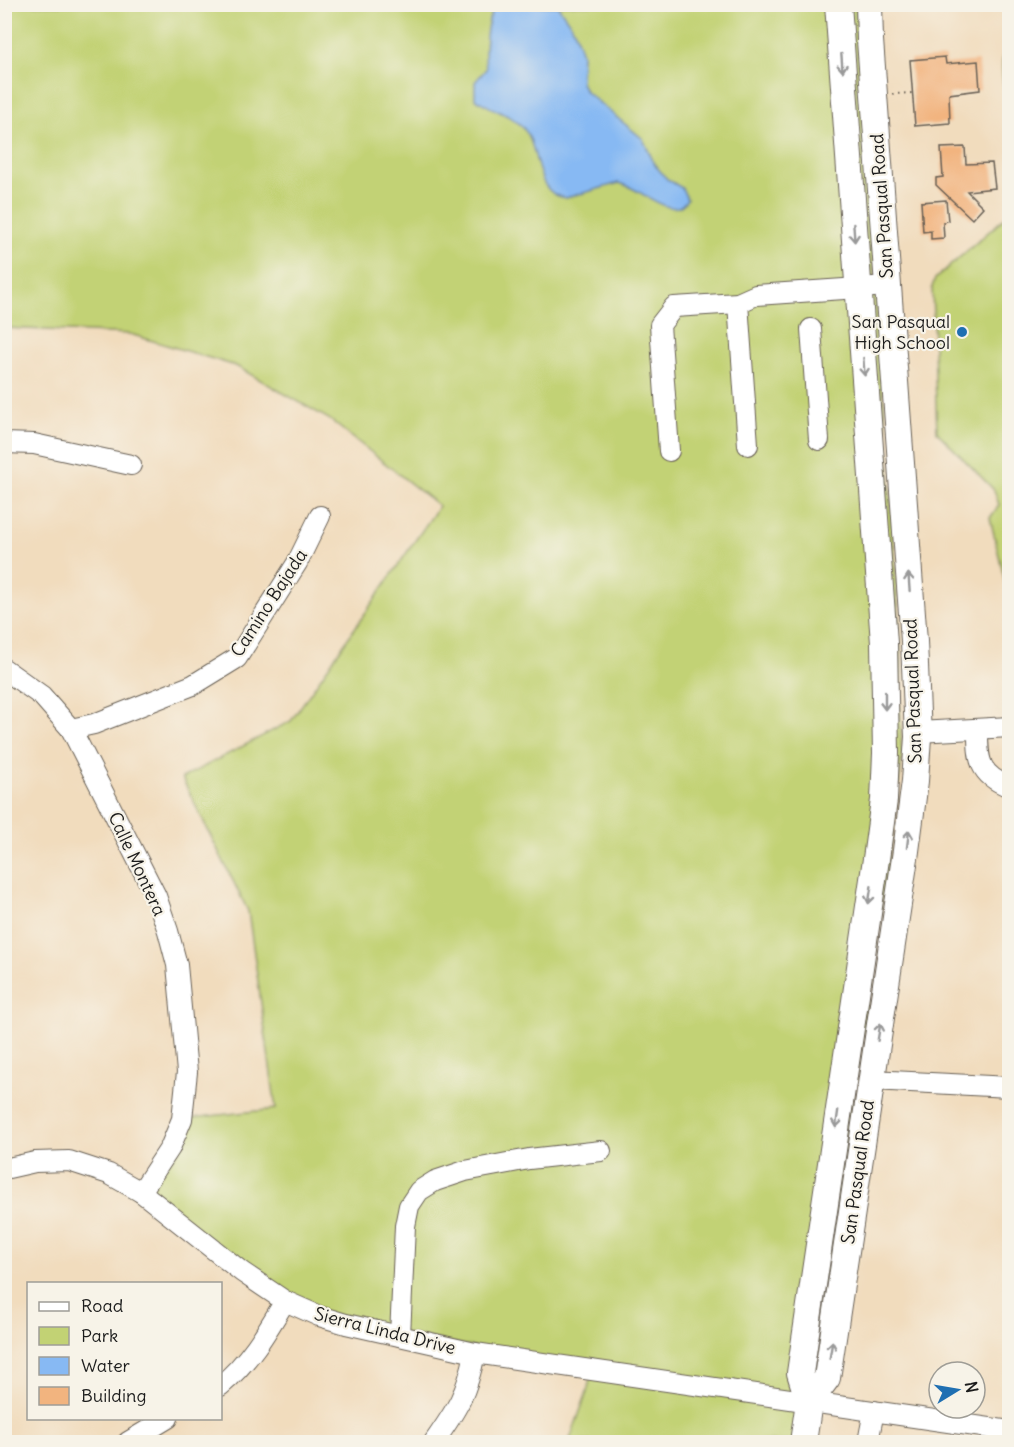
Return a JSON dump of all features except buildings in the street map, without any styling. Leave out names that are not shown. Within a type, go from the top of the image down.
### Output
[{"type":"main road","name":"San Pasqual Road","points":[[803,1443],[809,1402],[800,1373],[876,859],[884,800],[885,765],[883,636],[838,4]]},
{"type":"main road","name":"San Pasqual Road","points":[[809,1402],[826,1378],[906,851],[915,781],[918,732],[914,640],[869,4]]},
{"type":"street","points":[[669,451],[660,325],[674,307],[738,303],[756,295],[888,286]]},
{"type":"street","points":[[738,303],[748,445]]},
{"type":"street","points":[[811,329],[819,440]]},
{"type":"street","points":[[4,443],[34,444],[131,465]]},
{"type":"street","name":"Camino Bajada","points":[[71,729],[94,724],[193,685],[237,658],[297,563],[320,516]]},
{"type":"street","name":"Calle Montera","points":[[4,669],[42,696],[71,729],[156,896],[177,965],[187,1072],[182,1119],[170,1148],[141,1192]]},
{"type":"street","points":[[918,732],[1010,727]]},
{"type":"street","points":[[978,729],[979,761],[985,772],[998,782],[1010,787]]},
{"type":"street","points":[[872,1080],[1010,1087]]},
{"type":"street","points":[[400,1336],[405,1226],[409,1206],[418,1191],[435,1181],[465,1171],[529,1159],[601,1151]]},
{"type":"street","name":"Sierra Linda Drive","points":[[6,1162],[69,1161],[109,1174],[141,1192],[242,1272],[285,1301],[319,1316],[346,1324],[475,1353],[1010,1431]]},
{"type":"street","points":[[222,1384],[235,1374],[256,1350],[285,1301]]},
{"type":"street","points":[[434,1443],[460,1406],[470,1378],[475,1353]]},
{"type":"street","points":[[868,1443],[874,1411]]},
{"type":"street","points":[[128,1443],[166,1420]]},
{"type":"path","points":[[892,94],[913,93]]},
{"type":"green space","points":[[4,5],[856,5],[896,575],[901,666],[902,756],[837,1209],[820,1356],[806,1442],[569,1442],[592,1371],[319,1316],[141,1192],[182,1119],[276,1109],[248,911],[182,778],[291,721],[439,506],[329,419],[236,366],[130,334],[5,328]]},
{"type":"green space","points":[[1009,34],[1009,102],[1002,68]]},
{"type":"green space","points":[[1009,214],[1009,598],[990,518],[999,505],[994,490],[937,432],[932,287],[935,279]]},
{"type":"water","points":[[496,4],[558,6],[574,29],[582,54],[581,82],[585,91],[643,139],[655,165],[667,179],[682,188],[687,199],[681,206],[674,208],[665,206],[619,183],[566,198],[556,196],[549,190],[540,173],[532,143],[523,128],[511,118],[475,98],[475,82],[486,69],[487,26]]},
{"type":"place","name":"San Pasqual High School","points":[[962,332]]}]
